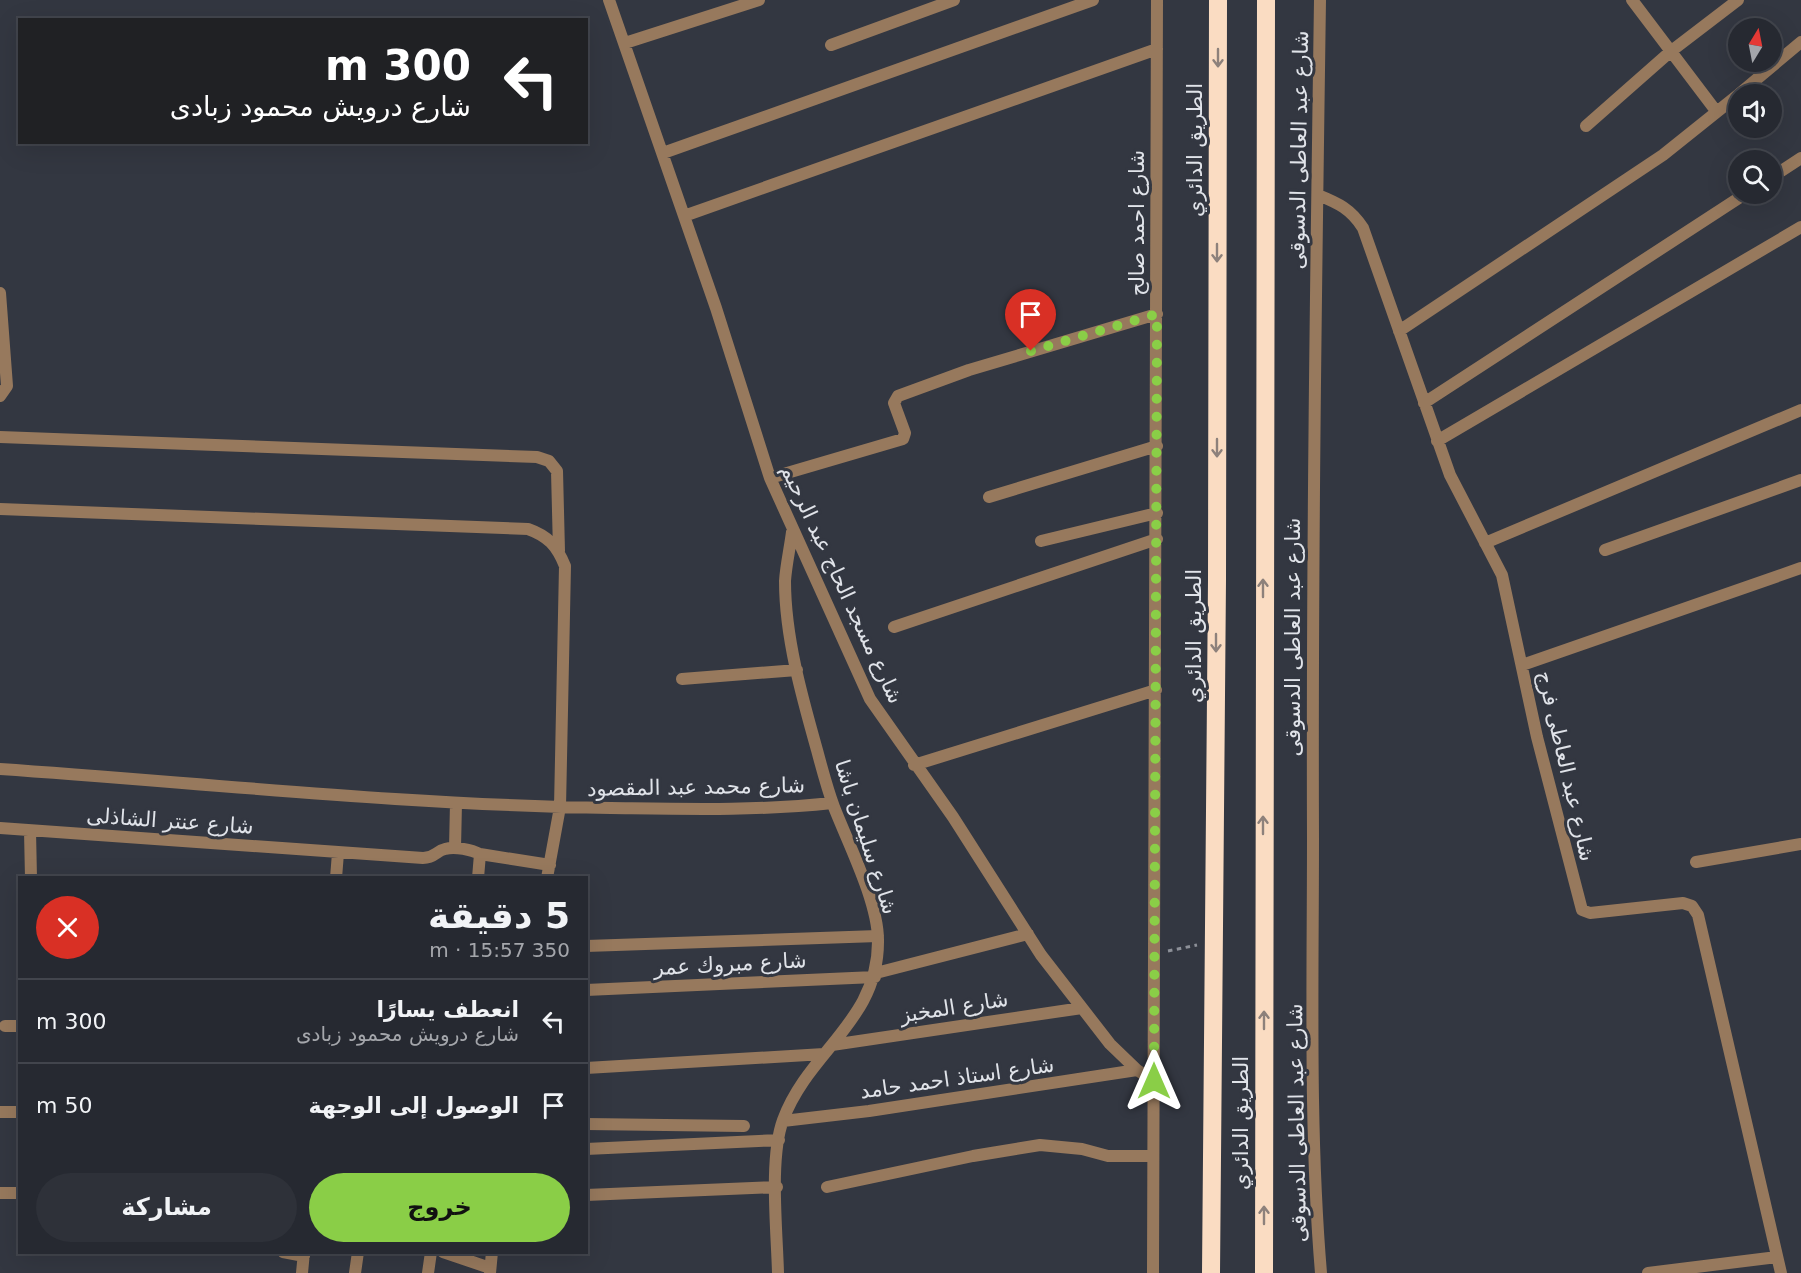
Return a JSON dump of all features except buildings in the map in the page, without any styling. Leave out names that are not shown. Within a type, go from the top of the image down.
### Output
[{"type":"highway","name":"الطريق الدائري","points":[[1211,1273],[1218,0]]},
{"type":"highway","name":"الطريق الدائري","points":[[1264,1273],[1266,0]]},
{"type":"street","name":"شارع مسجد الحاج عبد الرحيم","points":[[609,0],[663,153],[770,478],[792,532],[870,699],[914,765],[953,816],[1028,934],[1082,1008],[1110,1044],[1137,1070],[1154,1081]]},
{"type":"street","points":[[625,43],[759,0]]},
{"type":"street","points":[[831,45],[954,0]]},
{"type":"street","points":[[663,153],[1094,0]]},
{"type":"street","name":"شارع احمد صالح","points":[[1153,1273],[1157,0]]},
{"type":"street","name":"شارع عبد العاطى الدسوقى","points":[[1320,0],[1312,515],[1312,799],[1314,1195],[1321,1273]]},
{"type":"street","points":[[1632,0],[1716,111]]},
{"type":"street","points":[[1586,126],[1670,52],[1738,0]]},
{"type":"street","points":[[1752,84],[1801,42]]},
{"type":"street","points":[[684,216],[1157,49]]},
{"type":"street","points":[[1399,331],[1663,155],[1728,103]]},
{"type":"street","points":[[1782,171],[1801,159]]},
{"type":"street","name":"شارع عبد العاطى فرج","points":[[1318,195],[1342,205],[1354,214],[1364,228],[1450,476],[1502,575],[1537,737],[1582,910],[1590,913],[1683,903],[1692,906],[1698,915],[1781,1273]]},
{"type":"street","points":[[1424,403],[1730,204]]},
{"type":"street","points":[[1437,441],[1801,227]]},
{"type":"street","points":[[0,293],[7,386],[0,396]]},
{"type":"street","points":[[770,478],[903,439],[905,433],[894,403],[898,396],[969,370],[1157,314]]},
{"type":"street","points":[[1485,543],[1801,410]]},
{"type":"street","points":[[0,437],[537,457],[549,461],[557,471],[559,551],[565,566],[560,807],[549,871],[455,848],[456,803]]},
{"type":"street","points":[[989,497],[1157,446]]},
{"type":"street","points":[[1605,550],[1801,480]]},
{"type":"street","points":[[0,509],[528,529],[542,533],[559,551]]},
{"type":"street","points":[[1041,542],[1157,513]]},
{"type":"street","name":"شارع سليمان باشا","points":[[778,1273],[777,1187],[779,1140],[783,1121],[800,1084],[862,1005],[875,975],[878,936],[861,874],[832,803],[797,670],[785,580],[792,532]]},
{"type":"street","points":[[894,627],[1157,539]]},
{"type":"street","points":[[1522,665],[1801,568]]},
{"type":"street","points":[[682,679],[797,670]]},
{"type":"street","points":[[914,765],[1156,690]]},
{"type":"street","name":"شارع محمد عبد المقصود","points":[[0,770],[456,803],[744,810],[832,803]]},
{"type":"street","name":"شارع عنتر الشاذلى","points":[[0,828],[430,858],[446,848],[455,848]]},
{"type":"street","points":[[30,831],[32,876]]},
{"type":"street","points":[[1696,862],[1801,844]]},
{"type":"street","points":[[336,876],[338,853]]},
{"type":"street","points":[[478,876],[480,854]]},
{"type":"street","name":"شارع مبروك عمر","points":[[588,990],[875,975],[1028,934]]},
{"type":"street","points":[[588,946],[878,936]]},
{"type":"street","name":"شارع المخبز","points":[[588,1068],[828,1050],[1082,1008]]},
{"type":"street","points":[[5,1026],[18,1026]]},
{"type":"street","name":"شارع استاذ احمد حامد","points":[[783,1121],[880,1110],[1137,1070]]},
{"type":"street","points":[[0,1112],[18,1112]]},
{"type":"street","points":[[588,1124],[744,1126]]},
{"type":"street","points":[[588,1149],[779,1140]]},
{"type":"street","points":[[827,1187],[973,1156],[1040,1145],[1082,1149],[1116,1156],[1154,1156]]},
{"type":"street","points":[[588,1195],[777,1187]]},
{"type":"street","points":[[0,1193],[18,1193]]},
{"type":"street","points":[[302,1273],[304,1254]]},
{"type":"street","points":[[355,1273],[358,1254]]},
{"type":"street","points":[[428,1273],[430,1254]]},
{"type":"street","points":[[448,1254],[490,1270],[492,1254]]},
{"type":"street","points":[[1648,1273],[1777,1257]]},
{"type":"path","points":[[1170,951],[1185,946],[1214,944]]},
{"type":"route","points":[[1031,351],[1157,314],[1154,1081]]}]
